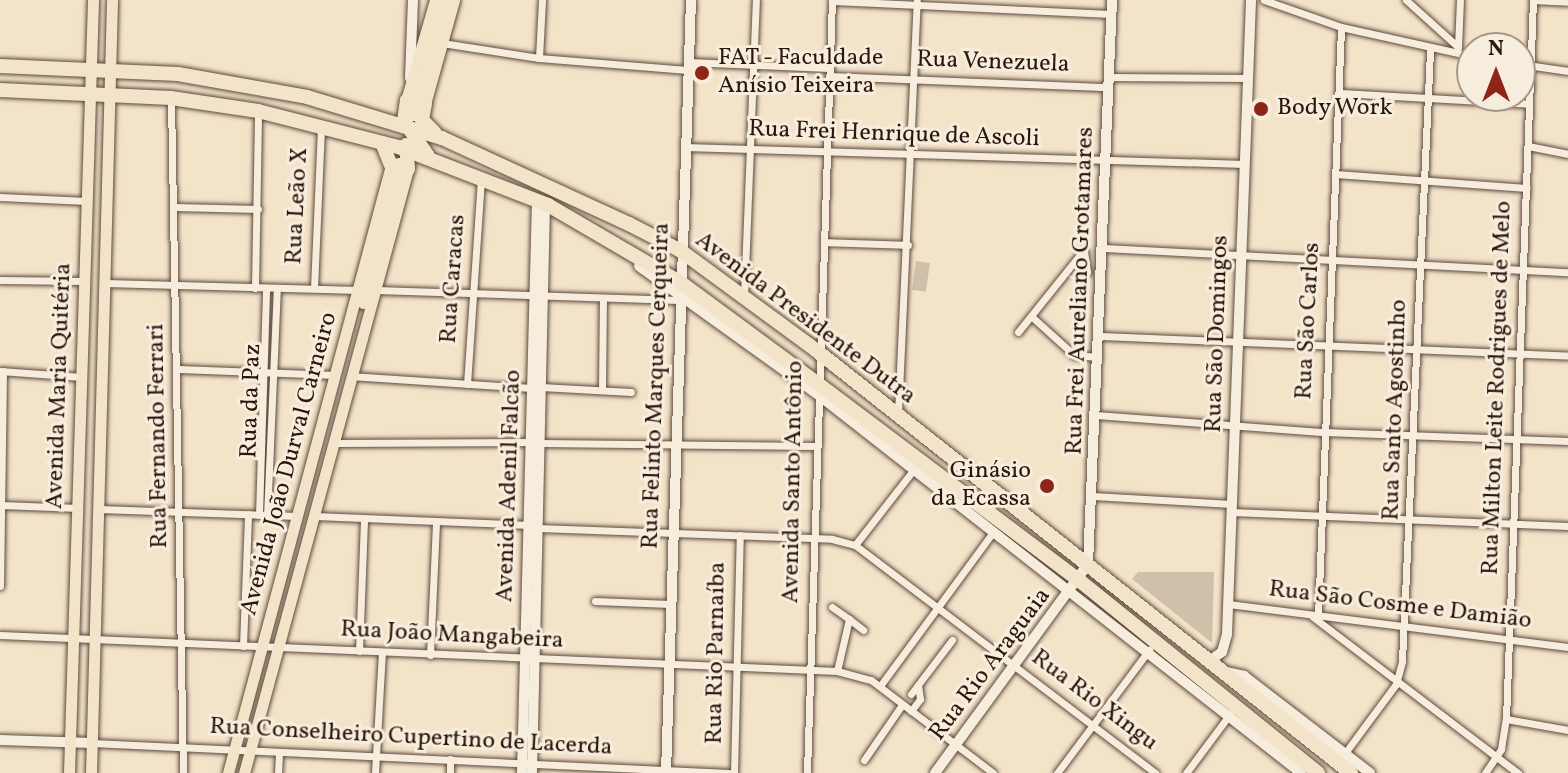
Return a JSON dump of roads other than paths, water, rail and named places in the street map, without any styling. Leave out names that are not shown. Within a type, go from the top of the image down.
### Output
[{"type":"highway","name":"Avenida Presidente Dutra","points":[[0,66],[110,70],[220,79],[394,122],[442,138],[548,183],[681,251],[817,351],[1214,667],[1292,720],[1351,773]]},
{"type":"highway","name":"Avenida Presidente Dutra","points":[[0,90],[171,98],[258,111],[408,151],[543,203],[679,291],[817,388],[1219,696],[1312,772]]},
{"type":"highway","points":[[394,122],[415,99]]},
{"type":"highway","points":[[394,122],[399,111],[415,99]]},
{"type":"highway","points":[[415,99],[424,127],[442,138]]},
{"type":"highway","points":[[394,122],[408,151],[399,169]]},
{"type":"highway","points":[[394,122],[431,159],[399,169]]},
{"type":"highway","points":[[382,143],[399,169]]},
{"type":"highway","points":[[1182,676],[1219,696]]},
{"type":"main road","name":"Avenida Maria Quitéria","points":[[69,773],[93,0]]},
{"type":"main road","name":"Avenida Maria Quitéria","points":[[91,773],[112,0]]},
{"type":"main road","points":[[415,99],[435,0]]},
{"type":"main road","points":[[415,99],[444,0]]},
{"type":"main road","points":[[415,99],[442,43],[454,0]]},
{"type":"main road","points":[[92,27],[102,35],[112,28]]},
{"type":"main road","points":[[345,372],[399,169]]},
{"type":"main road","name":"Avenida João Durval Carneiro","points":[[244,773],[335,443],[359,290],[399,169]]},
{"type":"main road","name":"Avenida João Durval Carneiro","points":[[228,773],[345,372],[376,290],[399,169]]},
{"type":"main road","points":[[87,196],[106,190]]},
{"type":"street","points":[[413,0],[415,99]]},
{"type":"street","points":[[539,58],[542,0]]},
{"type":"street","name":"Rua Felinto Marques Cerqueira","points":[[666,772],[679,291],[691,0]]},
{"type":"street","points":[[744,296],[756,0]]},
{"type":"street","points":[[832,0],[1016,4],[1112,14]]},
{"type":"street","name":"Avenida Santo Antônio","points":[[807,773],[817,351],[832,0]]},
{"type":"street","name":"Rua Frei Aureliano Grotamares","points":[[1076,586],[1088,564],[1093,496],[1112,0]]},
{"type":"street","name":"Rua São Domingos","points":[[1214,667],[1224,647],[1228,604],[1251,0]]},
{"type":"street","points":[[1264,0],[1341,27],[1430,51],[1456,50]]},
{"type":"street","points":[[1406,0],[1456,48]]},
{"type":"street","points":[[1459,32],[1460,0]]},
{"type":"street","points":[[1533,0],[1568,2]]},
{"type":"street","name":"Rua Milton Leite Rodrigues de Melo","points":[[1532,32],[1533,0]]},
{"type":"street","points":[[897,416],[908,245],[917,2]]},
{"type":"street","name":"Rua São Carlos","points":[[1314,616],[1341,93],[1341,27]]},
{"type":"street","name":"Rua Venezuela","points":[[442,43],[539,58],[688,66],[753,64],[914,80],[1108,82],[1248,78]]},
{"type":"street","name":"Rua Santo Agostinho","points":[[1345,753],[1396,684],[1405,624],[1428,180],[1430,51]]},
{"type":"street","points":[[1536,66],[1568,71]]},
{"type":"street","points":[[1341,93],[1456,100]]},
{"type":"street","name":"Rua Fernando Ferrari","points":[[171,98],[179,369],[183,773]]},
{"type":"street","points":[[255,288],[258,111]]},
{"type":"street","name":"Rua Milton Leite Rodrigues de Melo","points":[[1485,773],[1496,758],[1506,719],[1520,355],[1520,270],[1529,112]]},
{"type":"street","name":"Rua Leão X","points":[[314,288],[321,126]]},
{"type":"street","points":[[1528,146],[1568,154]]},
{"type":"street","name":"Rua Frei Henrique de Ascoli","points":[[685,147],[1105,163],[1245,164]]},
{"type":"street","points":[[1336,174],[1526,188]]},
{"type":"street","name":"Rua Caracas","points":[[467,384],[482,177]]},
{"type":"street","points":[[0,197],[87,196]]},
{"type":"street","name":"Avenida Adenil Falcão","points":[[527,768],[543,203]]},
{"type":"street","points":[[175,207],[258,209]]},
{"type":"street","points":[[824,242],[908,245]]},
{"type":"street","points":[[1103,248],[1568,272]]},
{"type":"street","points":[[1018,332],[1075,261]]},
{"type":"street","points":[[0,280],[85,281]]},
{"type":"street","points":[[105,283],[359,290]]},
{"type":"street","name":"Rua da Paz","points":[[263,515],[261,408],[266,288]]},
{"type":"street","name":"Rua da Paz","points":[[263,515],[277,288]]},
{"type":"street","points":[[376,290],[603,298],[679,291]]},
{"type":"street","points":[[602,390],[603,298]]},
{"type":"street","points":[[1031,316],[1074,355],[1098,357]]},
{"type":"street","points":[[1099,336],[1568,356]]},
{"type":"street","points":[[179,369],[273,374],[345,372],[467,384],[631,392]]},
{"type":"street","points":[[0,586],[1,371],[83,377]]},
{"type":"street","points":[[261,408],[271,409]]},
{"type":"street","points":[[1096,415],[1324,432],[1568,441]]},
{"type":"street","points":[[335,443],[815,446]]},
{"type":"street","points":[[315,516],[740,535],[855,545],[916,466]]},
{"type":"street","name":"Avenida Presidente Dutra","points":[[953,492],[994,531],[1032,553]]},
{"type":"street","points":[[1093,496],[1321,516],[1568,526]]},
{"type":"street","points":[[2,505],[79,508]]},
{"type":"street","points":[[99,509],[301,516]]},
{"type":"street","points":[[243,646],[248,514]]},
{"type":"street","points":[[359,651],[364,518]]},
{"type":"street","points":[[430,655],[436,522]]},
{"type":"street","points":[[993,773],[880,686],[994,531]]},
{"type":"street","name":"Rua Rio Parnaíba","points":[[731,773],[740,535]]},
{"type":"street","name":"Rua Rio Xingu","points":[[855,545],[1155,773]]},
{"type":"street","name":"Rua Rio Araguaia","points":[[935,773],[1013,665],[1076,586]]},
{"type":"street","points":[[595,601],[670,604]]},
{"type":"street","name":"Rua São Cosme e Damião","points":[[1228,604],[1568,647]]},
{"type":"street","points":[[832,607],[863,630]]},
{"type":"street","points":[[1314,616],[1396,684],[1518,773]]},
{"type":"street","points":[[837,671],[849,619]]},
{"type":"street","name":"Avenida Presidente Dutra","points":[[1134,632],[1149,649],[1230,714],[1312,772]]},
{"type":"street","points":[[0,635],[75,638]]},
{"type":"street","name":"Rua João Mangabeira","points":[[75,638],[837,671],[880,686]]},
{"type":"street","points":[[911,694],[952,640]]},
{"type":"street","points":[[1057,773],[1149,649]]},
{"type":"street","points":[[375,773],[382,652]]},
{"type":"street","points":[[911,711],[920,699],[918,685]]},
{"type":"street","points":[[864,760],[902,705]]},
{"type":"street","points":[[1186,773],[1230,714]]},
{"type":"street","points":[[1506,719],[1568,730]]},
{"type":"street","points":[[1292,720],[1345,753],[1370,773]]},
{"type":"street","points":[[0,740],[92,743]]},
{"type":"street","name":"Rua Conselheiro Cupertino de Lacerda","points":[[92,743],[450,759],[527,768],[731,773]]},
{"type":"street","points":[[278,773],[279,752]]},
{"type":"street","points":[[450,759],[450,773]]},
{"type":"place","name":"FAT - Faculdade Anísio Teixeira","points":[[702,73]]},
{"type":"place","name":"Body Work","points":[[1261,109]]},
{"type":"place","name":"Ginásio da Ecassa","points":[[1047,486]]}]
